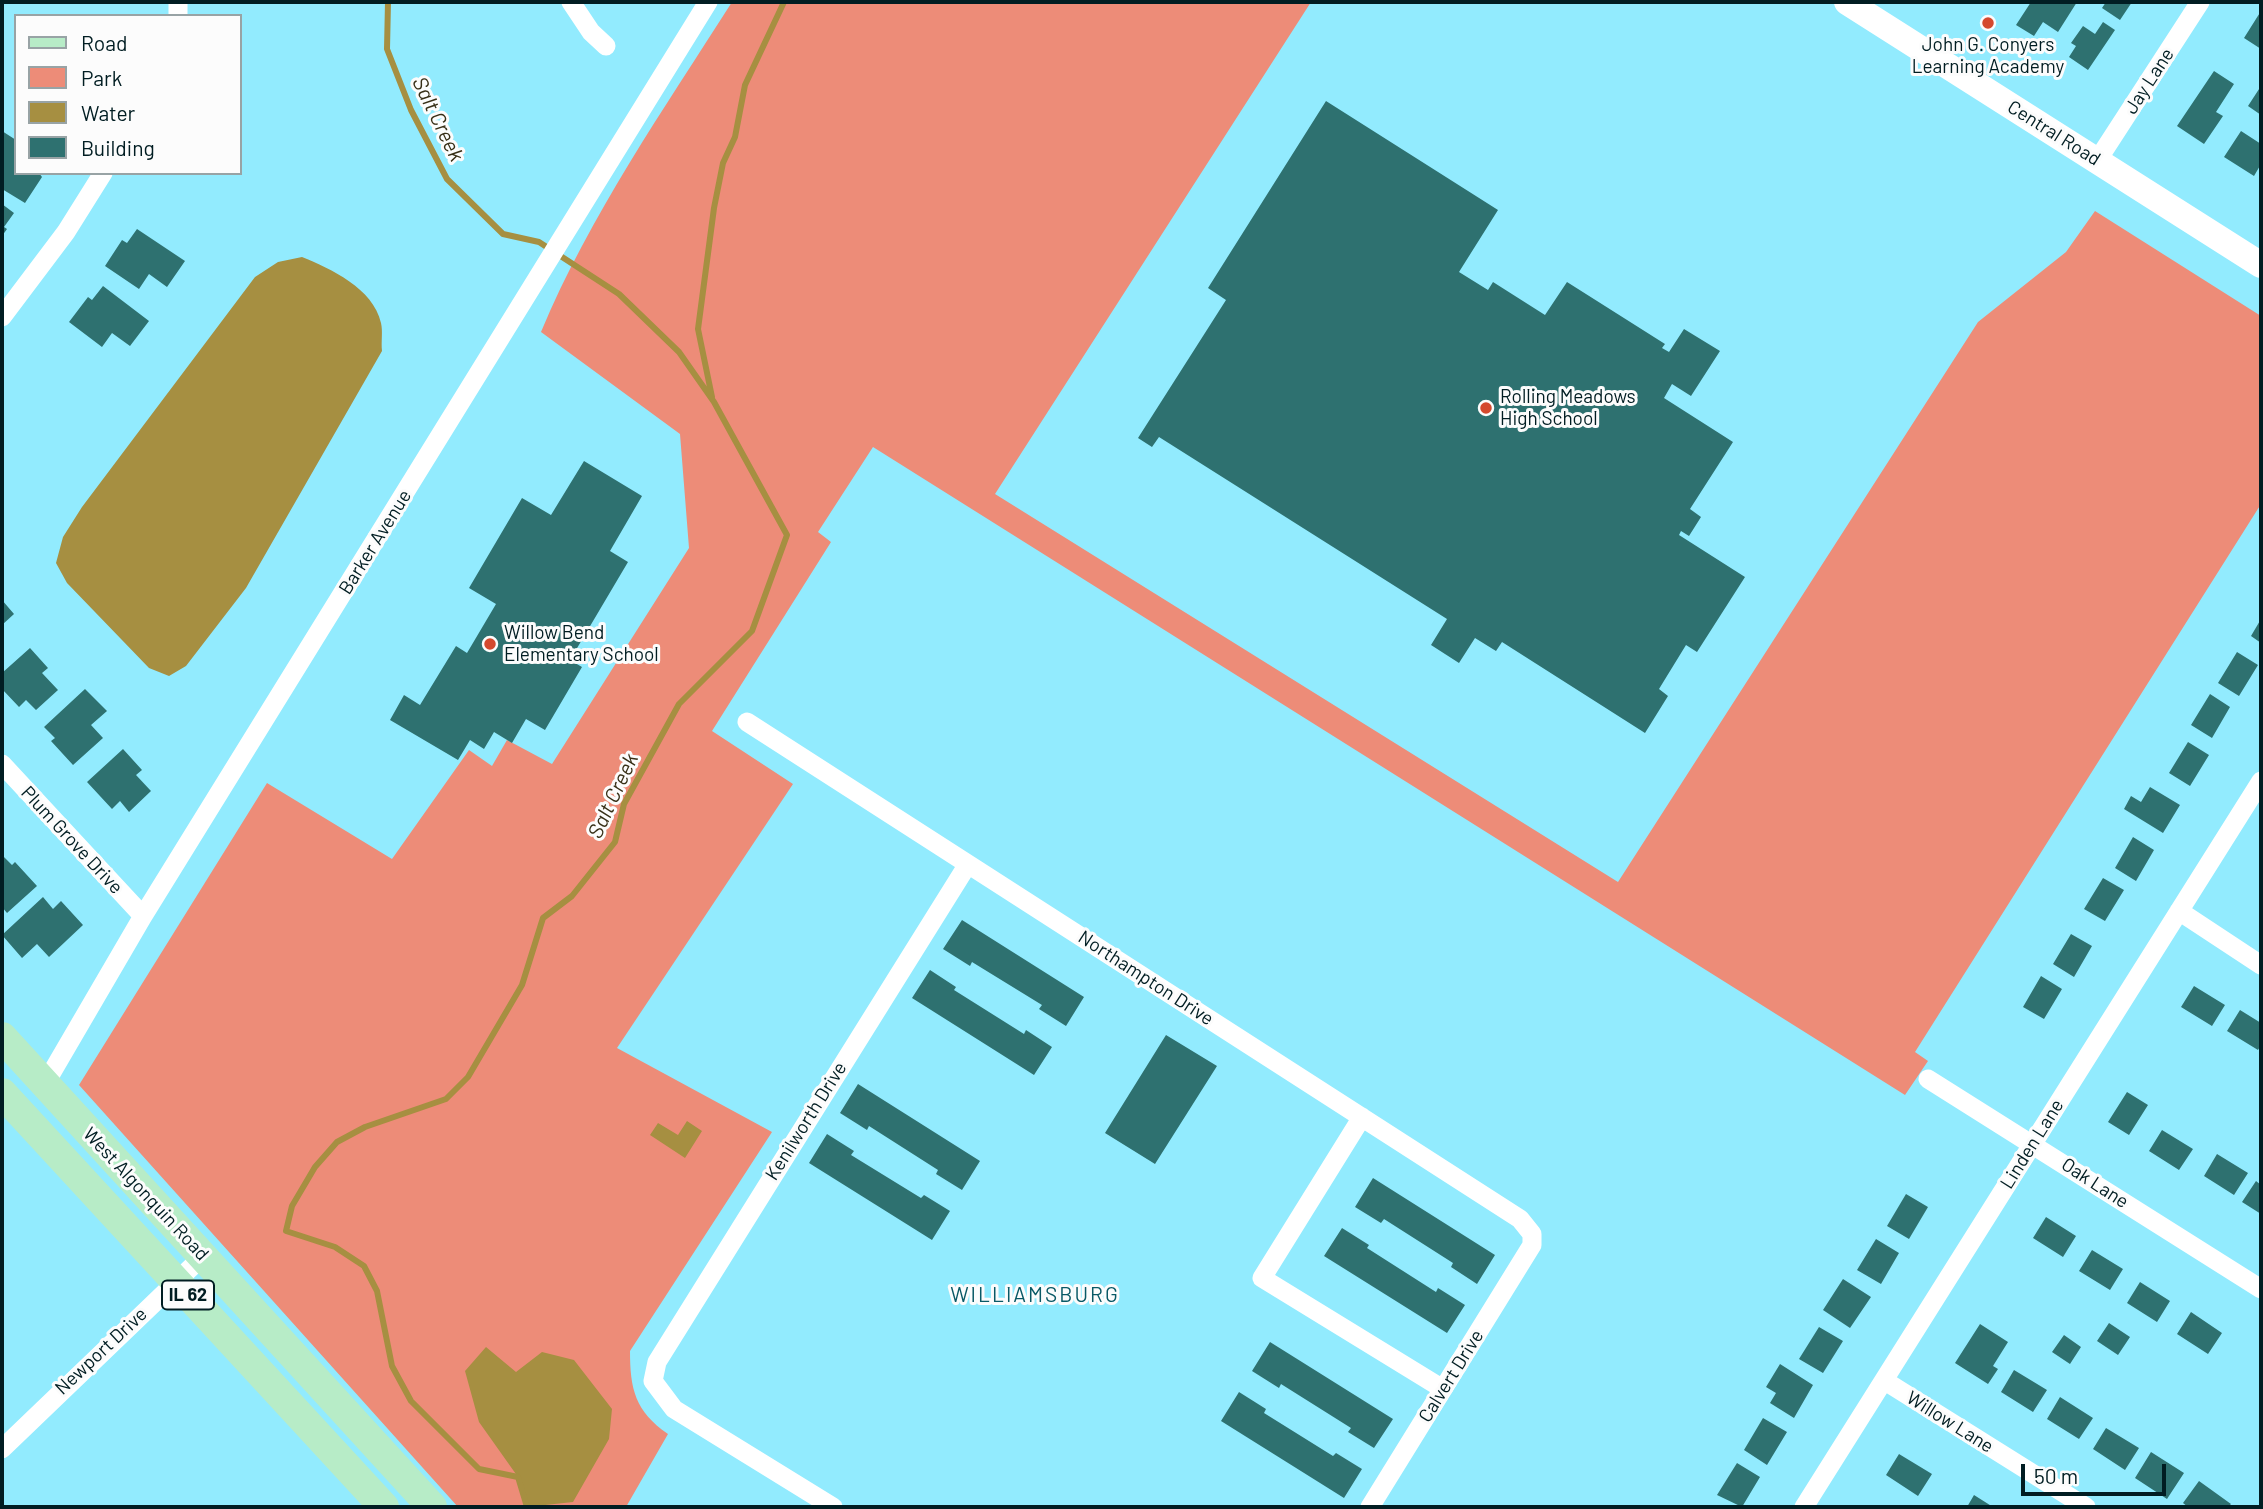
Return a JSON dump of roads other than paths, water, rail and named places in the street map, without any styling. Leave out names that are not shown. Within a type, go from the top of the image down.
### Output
[{"type":"main road","name":"West Algonquin Road","points":[[2,1037],[432,1507]]},
{"type":"main road","name":"West Algonquin Road","points":[[2,1094],[384,1507]]},
{"type":"street","points":[[570,2],[591,32],[606,46]]},
{"type":"street","name":"Barker Avenue","points":[[45,1084],[143,916],[708,2]]},
{"type":"street","name":"Central Road","points":[[1847,2],[2261,265]]},
{"type":"street","name":"Jay Lane","points":[[2097,161],[2200,2]]},
{"type":"street","points":[[2,317],[66,232],[102,175]]},
{"type":"street","name":"Northampton Drive","points":[[747,722],[1520,1219],[1532,1234],[1532,1245]]},
{"type":"street","name":"Plum Grove Drive","points":[[2,764],[143,916]]},
{"type":"street","name":"Linden Lane","points":[[1804,1507],[2261,781]]},
{"type":"street","name":"Kenilworth Drive","points":[[833,1507],[674,1409],[653,1381],[657,1362],[666,1344],[968,864]]},
{"type":"street","points":[[2179,911],[2261,964]]},
{"type":"street","name":"Oak Lane","points":[[1928,1079],[2261,1289]]},
{"type":"street","points":[[1362,1117],[1262,1278],[1443,1388]]},
{"type":"street","name":"Calvert Drive","points":[[1370,1507],[1532,1245]]},
{"type":"street","name":"Newport Drive","points":[[2,1449],[203,1256]]},
{"type":"street","name":"Willow Lane","points":[[1885,1381],[2086,1507]]},
{"type":"water","points":[[302,257],[349,281],[369,300],[381,323],[382,351],[246,588],[186,666],[169,676],[149,668],[67,583],[56,563],[63,537],[82,507],[255,277],[278,262]]},
{"type":"water","points":[[687,1121],[702,1131],[685,1158],[650,1135],[658,1123],[678,1135]]},
{"type":"water","points":[[486,1347],[516,1372],[542,1352],[574,1360],[612,1409],[609,1439],[573,1502],[527,1507],[518,1477],[479,1422],[465,1371]]},
{"type":"waterway","name":"Salt Creek","points":[[388,2],[387,49],[411,110],[447,179],[503,234],[539,242],[619,294],[679,352],[714,402],[787,535],[752,631],[679,704],[624,804],[615,842],[572,896],[543,918],[522,985],[468,1077],[446,1099],[365,1127],[337,1142],[315,1167],[292,1206],[286,1231],[335,1247],[364,1266],[377,1291],[392,1366],[411,1401],[479,1469],[518,1477],[527,1507]]},
{"type":"waterway","points":[[712,397],[698,329],[714,208],[723,163],[735,137],[745,85],[784,2]]},
{"type":"place","name":"John G. Conyers Learning Academy","points":[[1988,23]]},
{"type":"place","name":"Rolling Meadows High School","points":[[1486,408]]},
{"type":"place","name":"Willow Bend Elementary School","points":[[490,644]]},
{"type":"district","name":"WILLIAMSBURG","points":[[1035,1295]]}]
